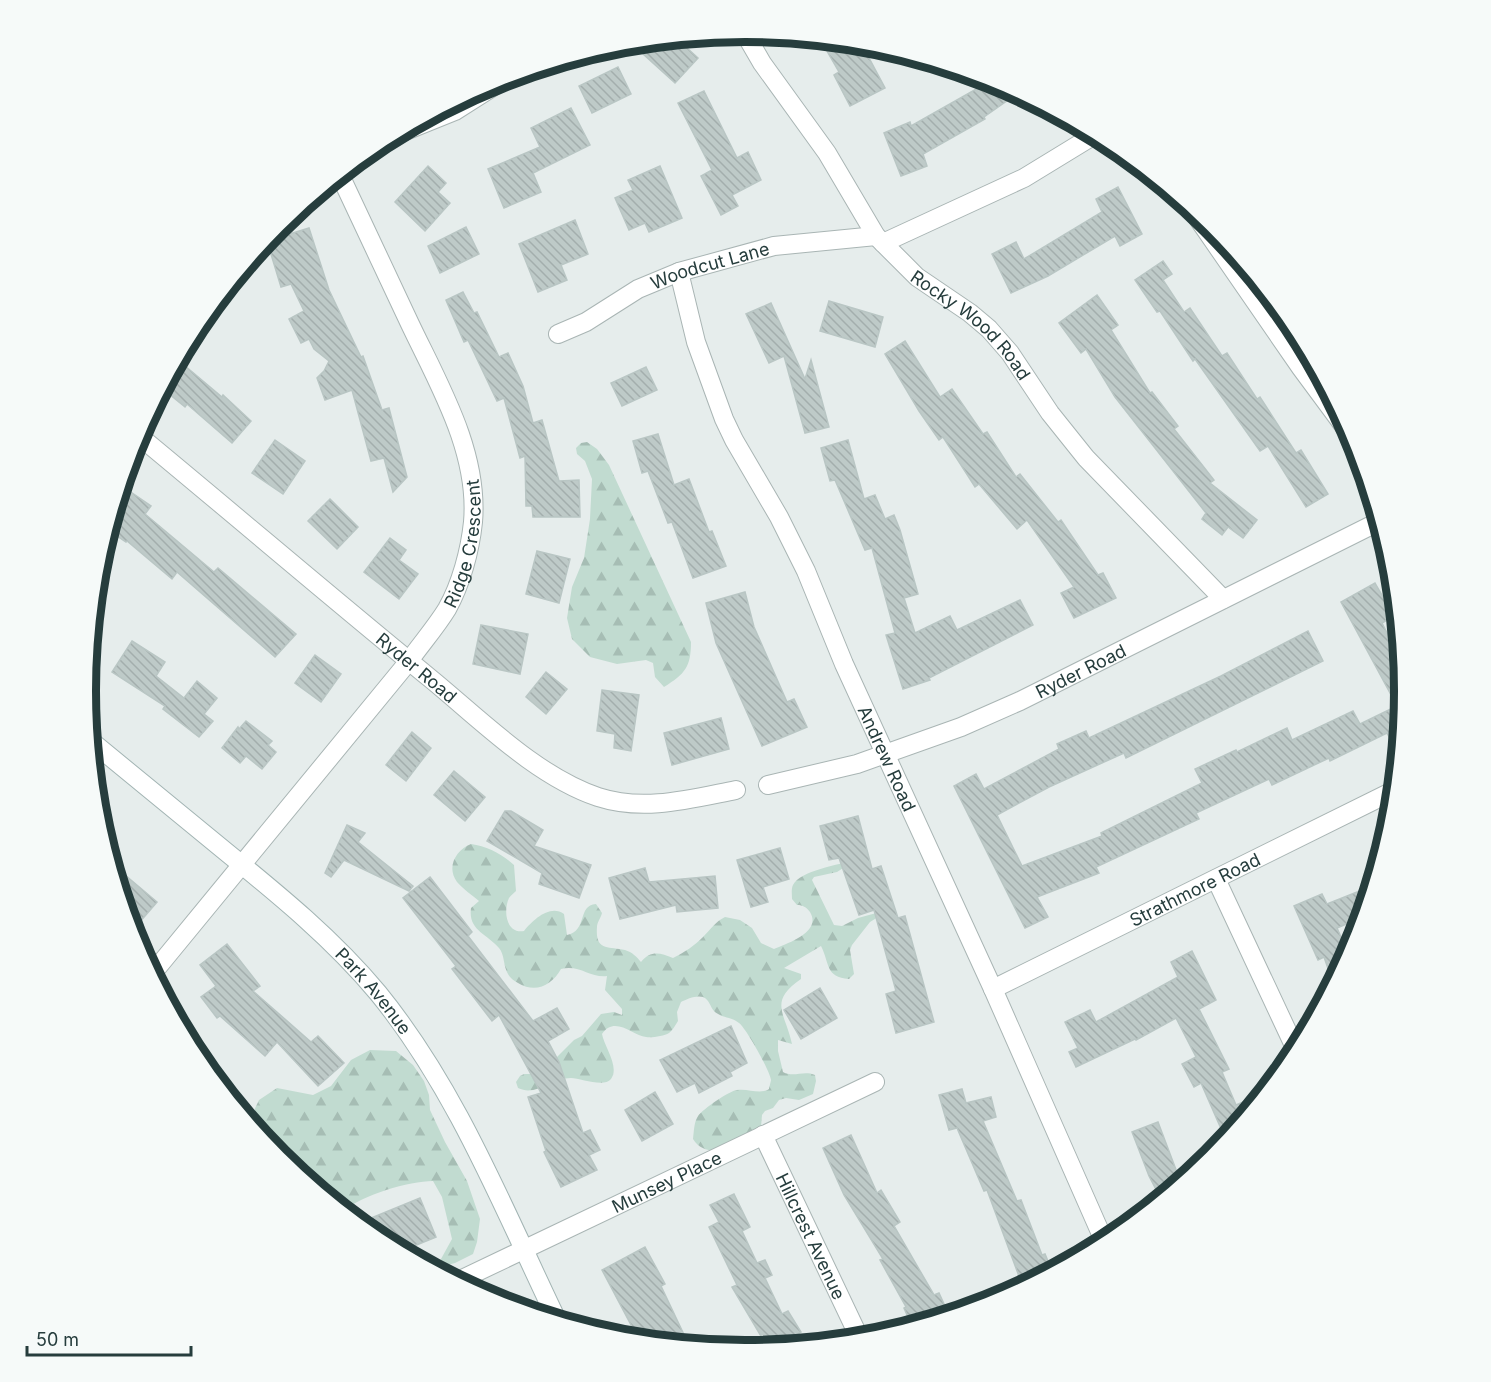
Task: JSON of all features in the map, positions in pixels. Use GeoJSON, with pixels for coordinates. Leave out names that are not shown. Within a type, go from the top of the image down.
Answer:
{"type":"FeatureCollection","features":[{"type":"Feature","properties":{"kind":"street","name":"Rocky Wood Road"},"geometry":{"type":"LineString","coordinates":[[750,42],[762,63],[827,153],[879,240],[917,277],[990,329],[1010,353],[1050,413],[1086,458],[1223,598]]}},
{"type":"Feature","properties":{"kind":"street","name":"Woodcut Lane"},"geometry":{"type":"LineString","coordinates":[[558,334],[586,322],[638,289],[679,272],[774,246],[879,240],[1024,178],[1087,139]]}},
{"type":"Feature","properties":{"kind":"street","name":"Ridge Crescent"},"geometry":{"type":"LineString","coordinates":[[158,967],[409,661],[447,609],[465,563],[472,524],[471,477],[466,455],[446,400],[343,182]]}},
{"type":"Feature","properties":{"kind":"street"},"geometry":{"type":"LineString","coordinates":[[1216,244],[1329,406]]}},
{"type":"Feature","properties":{"kind":"street","name":"Andrew Road"},"geometry":{"type":"LineString","coordinates":[[679,272],[696,342],[724,420],[779,517],[806,571],[844,664],[993,989],[1101,1234]]}},
{"type":"Feature","properties":{"kind":"street","name":"Ryder Road"},"geometry":{"type":"LineString","coordinates":[[146,442],[534,764],[552,776],[597,796],[623,803],[646,805],[736,790]]}},
{"type":"Feature","properties":{"kind":"street","name":"Ryder Road"},"geometry":{"type":"LineString","coordinates":[[768,785],[827,772],[961,727],[1020,701],[1372,525]]}},
{"type":"Feature","properties":{"kind":"street","name":"Park Avenue"},"geometry":{"type":"LineString","coordinates":[[99,748],[288,902],[335,947],[377,993],[411,1038],[466,1130],[553,1311]]}},
{"type":"Feature","properties":{"kind":"street","name":"Strathmore Road"},"geometry":{"type":"LineString","coordinates":[[993,989],[1386,795]]}},
{"type":"Feature","properties":{"kind":"street"},"geometry":{"type":"LineString","coordinates":[[1216,879],[1292,1041]]}},
{"type":"Feature","properties":{"kind":"street","name":"Munsey Place"},"geometry":{"type":"LineString","coordinates":[[467,1277],[875,1082]]}},
{"type":"Feature","properties":{"kind":"street","name":"Hillcrest Avenue"},"geometry":{"type":"LineString","coordinates":[[763,1135],[856,1330]]}},
{"type":"Feature","properties":{"kind":"green space"},"geometry":{"type":"Polygon","coordinates":[[[587,442],[597,449],[609,465],[691,642],[690,658],[682,674],[664,687],[655,677],[653,663],[646,660],[617,664],[590,657],[572,639],[567,618],[572,587],[584,558],[590,519],[592,479],[585,461],[577,454],[576,448],[581,443],[587,442]]]}},
{"type":"Feature","properties":{"kind":"green space"},"geometry":{"type":"Polygon","coordinates":[[[471,844],[494,851],[514,865],[516,891],[509,898],[506,909],[506,915],[513,929],[524,931],[542,915],[559,911],[564,914],[567,935],[578,929],[586,909],[596,904],[602,913],[597,927],[598,941],[609,948],[628,951],[641,962],[652,954],[673,958],[677,956],[689,949],[725,917],[740,920],[752,928],[761,943],[774,949],[795,940],[808,931],[812,919],[807,909],[797,905],[792,899],[793,885],[811,872],[839,864],[854,861],[837,872],[814,877],[812,880],[834,925],[842,926],[858,918],[891,909],[870,922],[852,945],[850,950],[854,974],[849,979],[836,976],[832,972],[821,946],[784,968],[801,974],[801,979],[791,987],[782,1001],[783,1015],[792,1044],[778,1040],[778,1051],[783,1072],[815,1075],[813,1094],[799,1100],[786,1098],[779,1100],[773,1108],[765,1111],[762,1115],[760,1139],[724,1150],[706,1150],[693,1139],[698,1116],[733,1091],[765,1091],[769,1089],[771,1080],[762,1059],[742,1027],[736,1021],[717,1013],[703,997],[681,1002],[677,1012],[678,1021],[670,1032],[664,1035],[646,1037],[618,1026],[607,1029],[602,1034],[614,1069],[608,1082],[598,1083],[571,1078],[537,1089],[518,1088],[516,1082],[520,1076],[533,1074],[550,1064],[574,1040],[582,1036],[601,1014],[614,1012],[622,1015],[622,1009],[605,990],[607,976],[573,968],[561,969],[548,983],[537,988],[525,986],[511,978],[506,971],[499,948],[479,931],[472,921],[471,908],[479,901],[459,885],[452,871],[457,855],[471,844]]]}},
{"type":"Feature","properties":{"kind":"green space"},"geometry":{"type":"Polygon","coordinates":[[[370,1050],[396,1051],[413,1065],[424,1081],[429,1095],[430,1110],[467,1181],[480,1219],[473,1254],[445,1266],[439,1263],[452,1239],[442,1197],[433,1181],[412,1183],[386,1190],[350,1206],[287,1150],[253,1113],[259,1100],[277,1088],[313,1095],[331,1086],[351,1060],[370,1050]]]}},
{"type":"Feature","properties":{"kind":"building"},"geometry":{"type":"Polygon","coordinates":[[[684,45],[698,58],[675,83],[640,51],[684,45]]]}},
{"type":"Feature","properties":{"kind":"building"},"geometry":{"type":"Polygon","coordinates":[[[825,47],[866,53],[885,88],[850,106],[834,75],[839,72],[825,47]]]}},
{"type":"Feature","properties":{"kind":"building"},"geometry":{"type":"Polygon","coordinates":[[[618,67],[631,94],[592,113],[579,86],[618,67]]]}},
{"type":"Feature","properties":{"kind":"building"},"geometry":{"type":"Polygon","coordinates":[[[981,86],[1010,98],[984,117],[985,119],[923,154],[927,166],[901,176],[884,133],[910,122],[911,126],[981,86]]]}},
{"type":"Feature","properties":{"kind":"building"},"geometry":{"type":"Polygon","coordinates":[[[704,91],[737,158],[748,152],[761,180],[732,195],[738,206],[721,215],[701,176],[712,170],[678,103],[704,91]]]}},
{"type":"Feature","properties":{"kind":"building"},"geometry":{"type":"Polygon","coordinates":[[[571,108],[590,145],[533,173],[541,192],[504,208],[488,169],[540,147],[531,128],[571,108]]]}},
{"type":"Feature","properties":{"kind":"building"},"geometry":{"type":"Polygon","coordinates":[[[428,166],[446,183],[438,192],[450,203],[425,231],[395,202],[428,166]]]}},
{"type":"Feature","properties":{"kind":"building"},"geometry":{"type":"Polygon","coordinates":[[[660,166],[682,218],[649,232],[645,223],[629,230],[615,198],[633,190],[628,180],[660,166]]]}},
{"type":"Feature","properties":{"kind":"building"},"geometry":{"type":"Polygon","coordinates":[[[1118,187],[1142,234],[1120,246],[1115,236],[1048,276],[1011,293],[992,254],[1016,242],[1024,259],[1102,212],[1096,199],[1118,187]]]}},
{"type":"Feature","properties":{"kind":"building"},"geometry":{"type":"Polygon","coordinates":[[[575,220],[588,254],[561,265],[567,280],[538,292],[519,244],[575,220]]]}},
{"type":"Feature","properties":{"kind":"building"},"geometry":{"type":"Polygon","coordinates":[[[466,227],[479,254],[440,273],[428,246],[466,227]]]}},
{"type":"Feature","properties":{"kind":"building"},"geometry":{"type":"Polygon","coordinates":[[[309,228],[329,290],[361,357],[363,356],[382,410],[389,408],[407,477],[393,492],[384,458],[371,461],[352,390],[325,400],[317,378],[329,361],[314,349],[309,339],[301,343],[289,319],[304,311],[291,284],[281,287],[270,250],[283,236],[309,228]]]}},
{"type":"Feature","properties":{"kind":"building"},"geometry":{"type":"Polygon","coordinates":[[[1163,261],[1172,274],[1163,280],[1184,312],[1190,308],[1222,356],[1227,353],[1257,399],[1260,397],[1296,453],[1301,450],[1328,494],[1306,507],[1268,446],[1260,451],[1195,359],[1193,361],[1160,311],[1157,312],[1135,280],[1163,261]]]}},
{"type":"Feature","properties":{"kind":"building"},"geometry":{"type":"Polygon","coordinates":[[[463,292],[474,313],[477,312],[499,357],[508,353],[523,386],[533,423],[542,420],[559,481],[579,480],[580,517],[533,517],[532,506],[526,506],[525,456],[520,458],[504,398],[497,401],[468,340],[464,342],[446,300],[463,292]]]}},
{"type":"Feature","properties":{"kind":"building"},"geometry":{"type":"Polygon","coordinates":[[[1097,295],[1118,325],[1111,330],[1150,393],[1152,392],[1178,426],[1174,429],[1214,480],[1210,483],[1257,520],[1243,538],[1228,527],[1222,535],[1202,519],[1206,513],[1115,397],[1086,349],[1081,353],[1059,323],[1097,295]]]}},
{"type":"Feature","properties":{"kind":"building"},"geometry":{"type":"Polygon","coordinates":[[[829,301],[883,317],[875,347],[820,331],[829,301]]]}},
{"type":"Feature","properties":{"kind":"building"},"geometry":{"type":"Polygon","coordinates":[[[771,303],[805,379],[811,360],[829,427],[805,433],[784,356],[769,363],[746,314],[771,303]]]}},
{"type":"Feature","properties":{"kind":"building"},"geometry":{"type":"Polygon","coordinates":[[[905,341],[940,397],[952,389],[983,434],[987,432],[1016,477],[1020,474],[1058,522],[1061,520],[1098,575],[1103,573],[1116,598],[1074,618],[1061,593],[1074,587],[1027,520],[1017,529],[979,484],[975,487],[943,437],[939,440],[919,411],[885,354],[905,341]]]}},
{"type":"Feature","properties":{"kind":"building"},"geometry":{"type":"Polygon","coordinates":[[[184,365],[222,397],[223,395],[251,421],[232,443],[187,404],[185,407],[169,394],[184,365]]]}},
{"type":"Feature","properties":{"kind":"building"},"geometry":{"type":"Polygon","coordinates":[[[646,367],[657,390],[622,406],[611,383],[646,367]]]}},
{"type":"Feature","properties":{"kind":"building"},"geometry":{"type":"Polygon","coordinates":[[[658,434],[674,485],[689,479],[709,532],[712,531],[726,566],[693,578],[672,522],[668,523],[648,471],[642,473],[633,441],[658,434]]]}},
{"type":"Feature","properties":{"kind":"building"},"geometry":{"type":"Polygon","coordinates":[[[275,440],[305,461],[283,494],[252,473],[275,440]]]}},
{"type":"Feature","properties":{"kind":"building"},"geometry":{"type":"Polygon","coordinates":[[[848,440],[864,499],[875,495],[885,519],[894,515],[900,530],[918,594],[904,598],[915,633],[950,616],[957,630],[1020,600],[1033,625],[929,678],[930,680],[903,689],[886,635],[895,633],[872,548],[865,550],[835,480],[830,481],[821,448],[848,440]]]}},
{"type":"Feature","properties":{"kind":"building"},"geometry":{"type":"Polygon","coordinates":[[[129,490],[151,506],[145,514],[214,572],[218,568],[296,634],[275,657],[177,572],[172,579],[116,535],[129,490]]]}},
{"type":"Feature","properties":{"kind":"building"},"geometry":{"type":"Polygon","coordinates":[[[330,499],[358,527],[337,549],[308,521],[330,499]]]}},
{"type":"Feature","properties":{"kind":"building"},"geometry":{"type":"Polygon","coordinates":[[[390,538],[406,550],[399,560],[418,574],[399,599],[364,572],[390,538]]]}},
{"type":"Feature","properties":{"kind":"building"},"geometry":{"type":"Polygon","coordinates":[[[537,551],[570,559],[559,603],[526,594],[537,551]]]}},
{"type":"Feature","properties":{"kind":"building"},"geometry":{"type":"Polygon","coordinates":[[[1375,583],[1389,608],[1390,618],[1382,623],[1392,643],[1394,700],[1341,602],[1375,583]]]}},
{"type":"Feature","properties":{"kind":"building"},"geometry":{"type":"Polygon","coordinates":[[[745,592],[754,627],[787,702],[794,699],[807,727],[762,746],[716,643],[706,603],[745,592]]]}},
{"type":"Feature","properties":{"kind":"building"},"geometry":{"type":"Polygon","coordinates":[[[481,625],[528,634],[520,674],[473,664],[481,625]]]}},
{"type":"Feature","properties":{"kind":"building"},"geometry":{"type":"Polygon","coordinates":[[[1308,631],[1323,661],[1126,758],[1124,753],[1049,787],[997,815],[1022,866],[1102,836],[1101,833],[1202,783],[1195,769],[1287,728],[1292,740],[1353,711],[1360,724],[1394,708],[1392,743],[1387,733],[1330,761],[1329,758],[1272,785],[1269,779],[1196,813],[1199,819],[1096,867],[1099,873],[1037,897],[1048,917],[1025,928],[954,786],[976,774],[984,789],[1059,749],[1057,744],[1086,731],[1089,738],[1221,676],[1308,631]]]}},
{"type":"Feature","properties":{"kind":"building"},"geometry":{"type":"Polygon","coordinates":[[[132,641],[165,662],[156,676],[184,698],[197,681],[217,698],[204,714],[213,721],[199,737],[163,709],[165,706],[112,672],[132,641]]]}},
{"type":"Feature","properties":{"kind":"building"},"geometry":{"type":"Polygon","coordinates":[[[315,655],[341,674],[321,702],[295,683],[315,655]]]}},
{"type":"Feature","properties":{"kind":"building"},"geometry":{"type":"Polygon","coordinates":[[[546,672],[567,689],[546,714],[526,697],[546,672]]]}},
{"type":"Feature","properties":{"kind":"building"},"geometry":{"type":"Polygon","coordinates":[[[602,690],[639,695],[631,751],[614,748],[615,734],[597,731],[602,690]]]}},
{"type":"Feature","properties":{"kind":"building"},"geometry":{"type":"Polygon","coordinates":[[[721,718],[729,749],[672,765],[664,733],[721,718]]]}},
{"type":"Feature","properties":{"kind":"building"},"geometry":{"type":"Polygon","coordinates":[[[246,721],[272,741],[268,745],[276,752],[262,769],[246,756],[240,763],[222,748],[238,727],[239,729],[246,721]]]}},
{"type":"Feature","properties":{"kind":"building"},"geometry":{"type":"Polygon","coordinates":[[[412,732],[431,748],[406,781],[386,765],[412,732]]]}},
{"type":"Feature","properties":{"kind":"building"},"geometry":{"type":"Polygon","coordinates":[[[454,771],[485,797],[465,821],[434,795],[454,771]]]}},
{"type":"Feature","properties":{"kind":"building"},"geometry":{"type":"Polygon","coordinates":[[[505,811],[511,811],[543,830],[534,846],[591,865],[579,898],[539,884],[542,873],[487,841],[505,811]]]}},
{"type":"Feature","properties":{"kind":"building"},"geometry":{"type":"Polygon","coordinates":[[[858,816],[872,869],[881,866],[898,918],[905,916],[934,1022],[896,1033],[886,994],[896,991],[874,910],[859,915],[839,858],[829,860],[820,826],[858,816]]]}},
{"type":"Feature","properties":{"kind":"building"},"geometry":{"type":"Polygon","coordinates":[[[347,825],[365,833],[358,842],[413,886],[409,891],[344,860],[331,877],[325,873],[347,825]]]}},
{"type":"Feature","properties":{"kind":"building"},"geometry":{"type":"Polygon","coordinates":[[[780,848],[789,879],[763,887],[768,902],[751,907],[737,860],[780,848]]]}},
{"type":"Feature","properties":{"kind":"building"},"geometry":{"type":"Polygon","coordinates":[[[645,868],[649,882],[715,876],[718,908],[677,912],[676,905],[620,919],[609,878],[645,868]]]}},
{"type":"Feature","properties":{"kind":"building"},"geometry":{"type":"Polygon","coordinates":[[[123,873],[157,902],[140,922],[123,873]]]}},
{"type":"Feature","properties":{"kind":"building"},"geometry":{"type":"Polygon","coordinates":[[[430,877],[472,932],[468,936],[533,1021],[557,1008],[569,1029],[548,1041],[559,1062],[583,1133],[590,1130],[600,1150],[589,1155],[597,1170],[561,1187],[544,1152],[546,1151],[528,1097],[541,1093],[499,1015],[492,1021],[452,969],[456,966],[403,898],[430,877]]]}},
{"type":"Feature","properties":{"kind":"building"},"geometry":{"type":"Polygon","coordinates":[[[1363,890],[1352,922],[1337,928],[1343,943],[1330,974],[1324,957],[1318,960],[1294,906],[1322,894],[1327,904],[1363,890]]]}},
{"type":"Feature","properties":{"kind":"building"},"geometry":{"type":"Polygon","coordinates":[[[227,944],[260,986],[253,991],[311,1042],[318,1036],[344,1063],[318,1086],[277,1042],[265,1056],[220,1016],[217,1018],[201,997],[216,986],[200,965],[227,944]]]}},
{"type":"Feature","properties":{"kind":"building"},"geometry":{"type":"Polygon","coordinates":[[[1192,951],[1216,1000],[1199,1009],[1229,1069],[1222,1072],[1236,1105],[1249,1100],[1222,1131],[1201,1083],[1194,1087],[1182,1064],[1196,1057],[1176,1018],[1136,1040],[1076,1067],[1069,1052],[1078,1048],[1065,1022],[1090,1010],[1096,1022],[1178,977],[1171,962],[1192,951]]]}},
{"type":"Feature","properties":{"kind":"building"},"geometry":{"type":"Polygon","coordinates":[[[820,988],[837,1018],[801,1039],[784,1010],[820,988]]]}},
{"type":"Feature","properties":{"kind":"building"},"geometry":{"type":"Polygon","coordinates":[[[731,1026],[747,1063],[730,1072],[732,1076],[699,1093],[695,1083],[677,1092],[660,1060],[731,1026]]]}},
{"type":"Feature","properties":{"kind":"building"},"geometry":{"type":"Polygon","coordinates":[[[962,1089],[966,1103],[991,1097],[996,1117],[983,1121],[1017,1201],[1021,1200],[1042,1255],[1045,1254],[1049,1264],[1020,1279],[987,1190],[984,1191],[957,1128],[949,1130],[939,1095],[962,1089]]]}},
{"type":"Feature","properties":{"kind":"building"},"geometry":{"type":"Polygon","coordinates":[[[655,1092],[673,1124],[642,1141],[625,1110],[655,1092]]]}},
{"type":"Feature","properties":{"kind":"building"},"geometry":{"type":"Polygon","coordinates":[[[1158,1122],[1178,1175],[1157,1192],[1149,1176],[1132,1132],[1158,1122]]]}},
{"type":"Feature","properties":{"kind":"building"},"geometry":{"type":"Polygon","coordinates":[[[851,1135],[877,1193],[881,1190],[900,1222],[894,1226],[934,1295],[939,1293],[946,1308],[909,1319],[904,1308],[906,1307],[880,1260],[883,1259],[844,1195],[823,1148],[851,1135]]]}},
{"type":"Feature","properties":{"kind":"building"},"geometry":{"type":"Polygon","coordinates":[[[734,1194],[750,1227],[742,1231],[757,1263],[765,1260],[772,1275],[765,1278],[782,1314],[788,1311],[801,1332],[790,1339],[763,1340],[732,1287],[737,1285],[709,1227],[719,1222],[710,1205],[734,1194]]]}},
{"type":"Feature","properties":{"kind":"building"},"geometry":{"type":"Polygon","coordinates":[[[420,1198],[436,1237],[411,1247],[368,1219],[420,1198]]]}},
{"type":"Feature","properties":{"kind":"building"},"geometry":{"type":"Polygon","coordinates":[[[645,1247],[665,1284],[661,1286],[685,1337],[634,1330],[602,1270],[645,1247]]]}}]}
